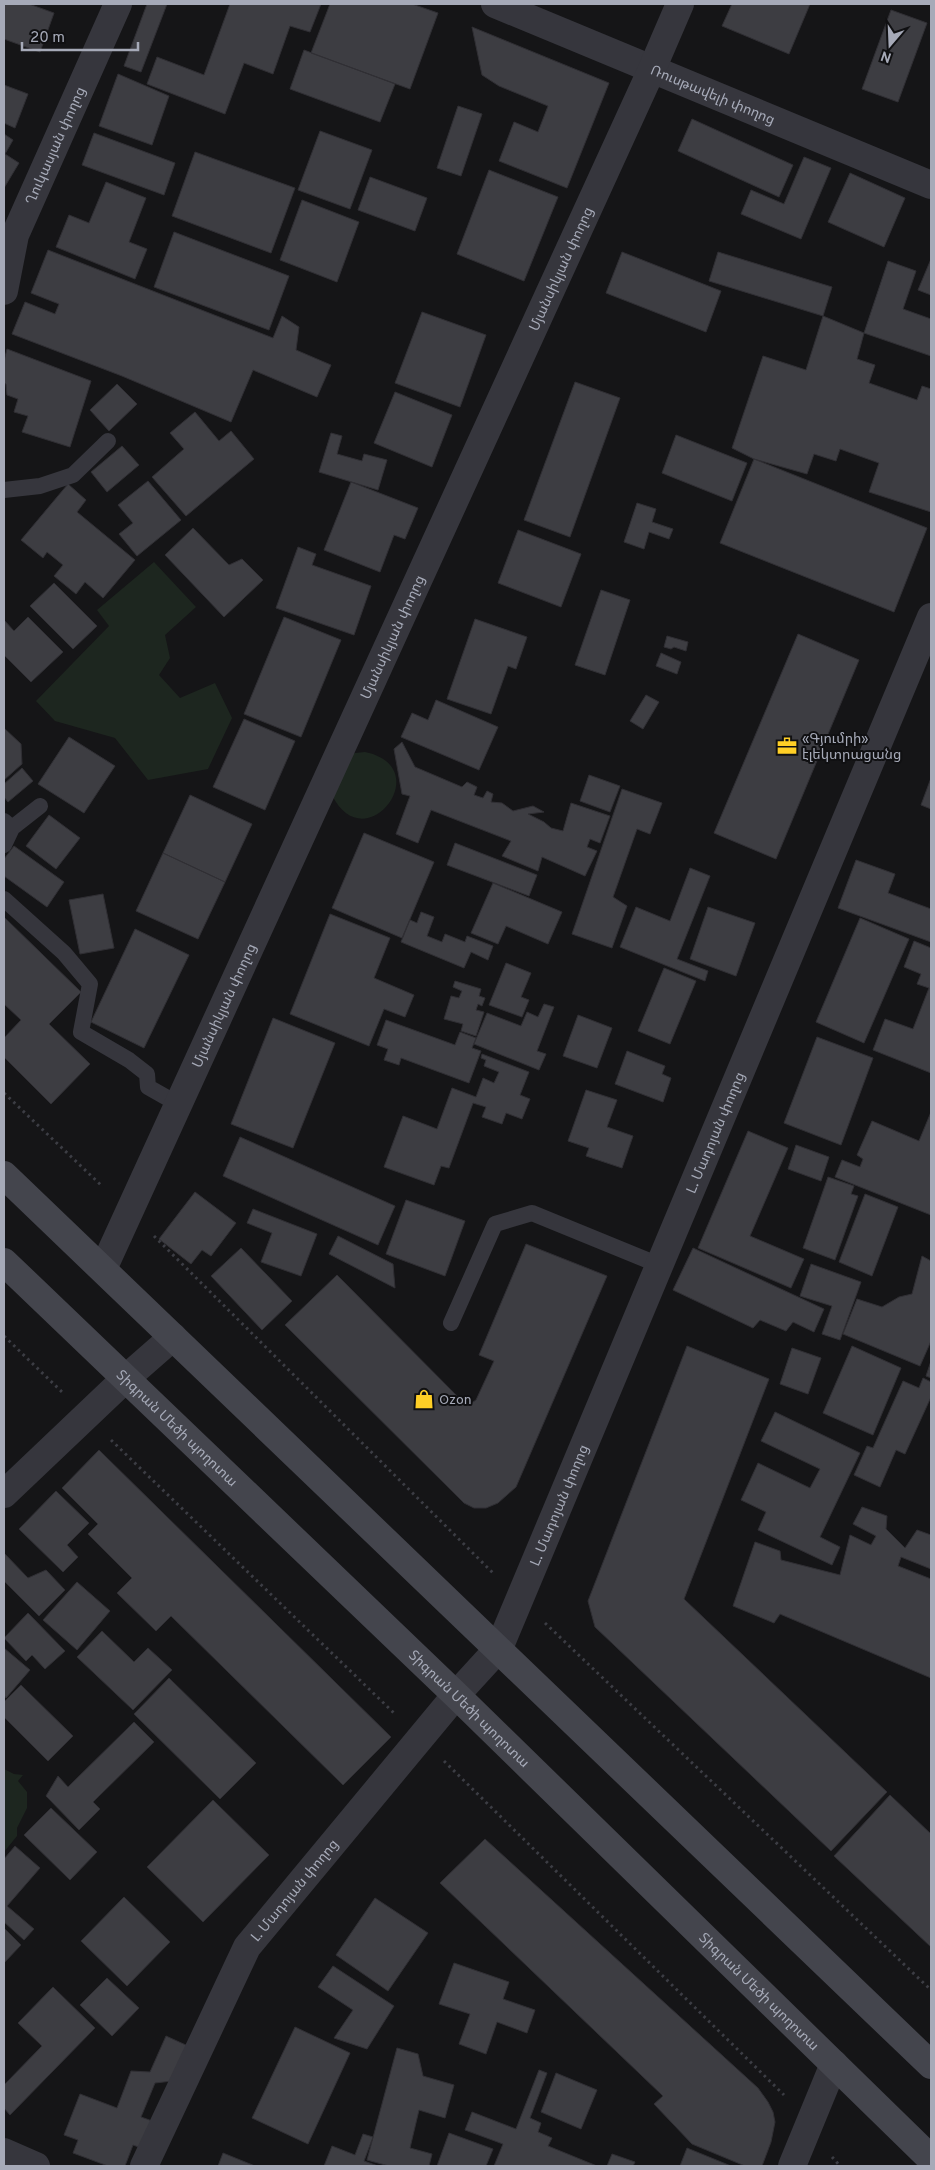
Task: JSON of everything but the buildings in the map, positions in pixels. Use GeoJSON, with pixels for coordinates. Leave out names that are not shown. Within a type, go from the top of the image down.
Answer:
{"type":"FeatureCollection","features":[{"type":"Feature","properties":{"kind":"main road"},"geometry":{"type":"LineString","coordinates":[[4,1174],[931,2065]]}},
{"type":"Feature","properties":{"kind":"main road","name":"Տիգրան Մեծի պողոտա"},"geometry":{"type":"LineString","coordinates":[[4,1262],[456,1695],[931,2159]]}},
{"type":"Feature","properties":{"kind":"street","name":"Ղուկասյան փողոց"},"geometry":{"type":"LineString","coordinates":[[4,291],[15,235],[118,4]]}},
{"type":"Feature","properties":{"kind":"street","name":"Ռուսթավելի փողոց"},"geometry":{"type":"LineString","coordinates":[[495,4],[931,185]]}},
{"type":"Feature","properties":{"kind":"street","name":"Մյանսիկյան փողոց"},"geometry":{"type":"LineString","coordinates":[[103,1269],[680,4]]}},
{"type":"Feature","properties":{"kind":"street","name":"L. Մադոյան փողոց"},"geometry":{"type":"LineString","coordinates":[[499,1648],[931,617]]}},
{"type":"Feature","properties":{"kind":"street"},"geometry":{"type":"LineString","coordinates":[[4,1494],[125,1379],[173,1337]]}},
{"type":"Feature","properties":{"kind":"street","name":"Լ. Մադոյան փողոց"},"geometry":{"type":"LineString","coordinates":[[144,2166],[247,1947],[456,1695],[499,1648]]}},
{"type":"Feature","properties":{"kind":"street"},"geometry":{"type":"LineString","coordinates":[[792,2166],[834,2064]]}},
{"type":"Feature","properties":{"kind":"street"},"geometry":{"type":"LineString","coordinates":[[4,2152],[36,2166]]}},
{"type":"Feature","properties":{"kind":"lane"},"geometry":{"type":"LineString","coordinates":[[4,490],[40,486],[73,475],[108,441]]}},
{"type":"Feature","properties":{"kind":"lane"},"geometry":{"type":"LineString","coordinates":[[4,845],[8,824],[40,806]]}},
{"type":"Feature","properties":{"kind":"lane"},"geometry":{"type":"LineString","coordinates":[[4,899],[64,953],[90,984],[82,1032],[129,1060],[147,1074],[148,1087],[178,1104]]}},
{"type":"Feature","properties":{"kind":"lane"},"geometry":{"type":"LineString","coordinates":[[451,1323],[495,1224],[532,1213],[659,1265]]}},
{"type":"Feature","properties":{"kind":"path"},"geometry":{"type":"LineString","coordinates":[[4,1093],[129,1211],[520,1599],[931,1990]]}},
{"type":"Feature","properties":{"kind":"path"},"geometry":{"type":"LineString","coordinates":[[4,1336],[420,1738],[783,2093],[840,2166]]}},
{"type":"Feature","properties":{"kind":"shaded area"},"geometry":{"type":"Polygon","coordinates":[[[154,562],[196,607],[165,635],[170,658],[159,675],[180,698],[215,683],[232,718],[208,769],[148,780],[115,738],[55,721],[36,701],[109,626],[97,610],[154,562]]]}},
{"type":"Feature","properties":{"kind":"shaded area"},"geometry":{"type":"Polygon","coordinates":[[[365,752],[386,761],[395,774],[395,790],[388,804],[376,815],[361,819],[346,813],[332,795],[345,758],[355,753],[365,752]]]}},
{"type":"Feature","properties":{"kind":"shaded area"},"geometry":{"type":"Polygon","coordinates":[[[4,1769],[14,1774],[23,1775],[18,1781],[27,1792],[27,1808],[17,1828],[17,1836],[4,1852],[4,1769]]]}},
{"type":"Feature","properties":{"kind":"place","name":"«Գյումրի» էլեկտրացանց"},"geometry":{"type":"Point","coordinates":[787,746]}},
{"type":"Feature","properties":{"kind":"place","name":"Ozon"},"geometry":{"type":"Point","coordinates":[424,1399]}}]}
